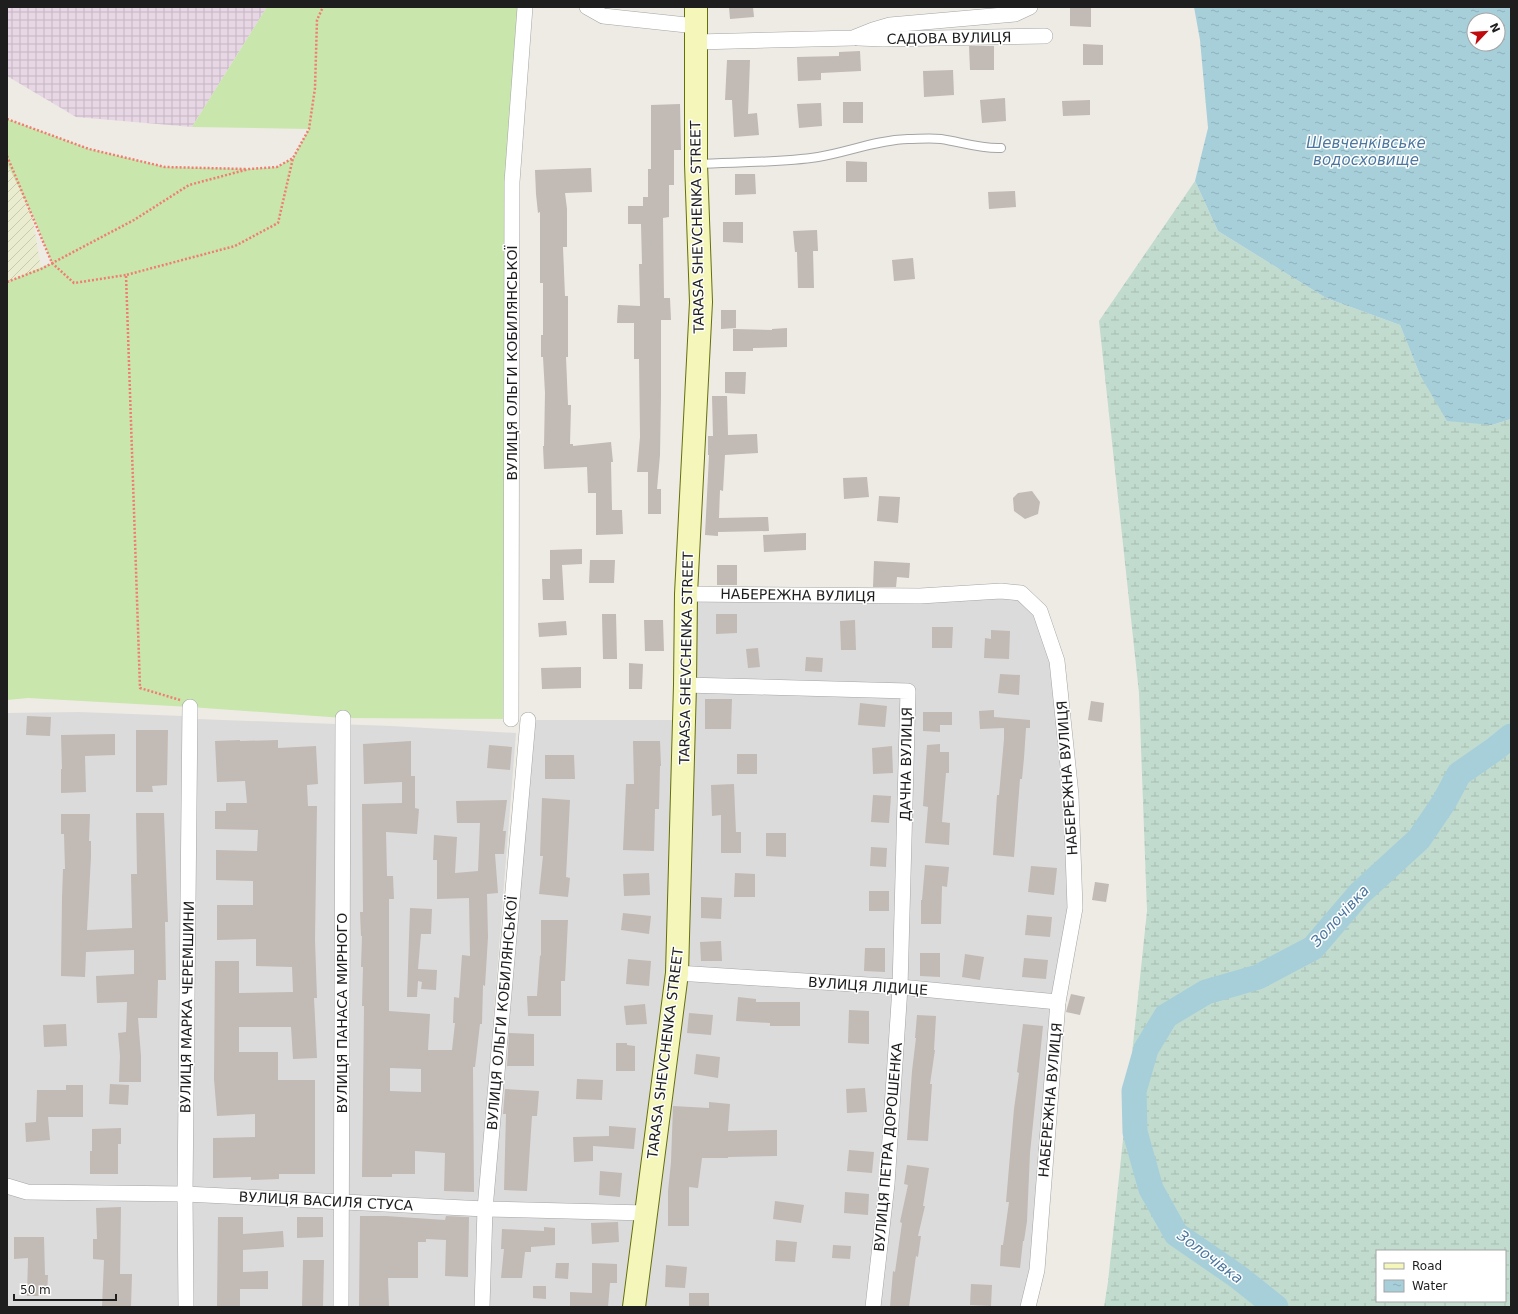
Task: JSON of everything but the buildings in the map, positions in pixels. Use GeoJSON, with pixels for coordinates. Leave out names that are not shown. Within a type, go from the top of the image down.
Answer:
{"type":"FeatureCollection","features":[{"type":"Feature","properties":{"kind":"main road","name":"TARASA SHEVCHENKA STREET"},"geometry":{"type":"LineString","coordinates":[[634,1307],[677,973],[686,594],[701,302],[696,164],[696,25]]}},
{"type":"Feature","properties":{"kind":"street","name":"ВУЛИЦЯ ОЛЬГИ КОБИЛЯНСЬКОЇ"},"geometry":{"type":"LineString","coordinates":[[511,719],[512,182],[525,7]]}},
{"type":"Feature","properties":{"kind":"street","name":"САДОВА ВУЛИЦЯ"},"geometry":{"type":"LineString","coordinates":[[587,7],[603,16],[853,38],[883,39],[1044,36]]}},
{"type":"Feature","properties":{"kind":"street","name":"САДОВА ВУЛИЦЯ"},"geometry":{"type":"LineString","coordinates":[[853,38],[890,25],[1015,14],[1030,7]]}},
{"type":"Feature","properties":{"kind":"street","name":"НАБЕРЕЖНА ВУЛИЦЯ"},"geometry":{"type":"LineString","coordinates":[[686,594],[920,596],[1001,591],[1021,593],[1040,611],[1057,662],[1071,795],[1075,908],[1058,1002],[1037,1270],[1028,1307]]}},
{"type":"Feature","properties":{"kind":"street","name":"ДАЧНА ВУЛИЦЯ"},"geometry":{"type":"LineString","coordinates":[[685,685],[908,691],[900,987]]}},
{"type":"Feature","properties":{"kind":"street","name":"ВУЛИЦЯ МАРКА ЧЕРЕМШИНИ"},"geometry":{"type":"LineString","coordinates":[[186,1307],[185,1194],[190,708]]}},
{"type":"Feature","properties":{"kind":"street","name":"ВУЛИЦЯ ПАНАСА МИРНОГО"},"geometry":{"type":"LineString","coordinates":[[341,1307],[343,718]]}},
{"type":"Feature","properties":{"kind":"street","name":"ВУЛИЦЯ ОЛЬГИ КОБИЛЯНСЬКОЇ"},"geometry":{"type":"LineString","coordinates":[[482,1307],[485,1209],[528,720]]}},
{"type":"Feature","properties":{"kind":"street","name":"ВУЛИЦЯ ЛІДИЦЕ"},"geometry":{"type":"LineString","coordinates":[[677,973],[900,987],[1058,1002]]}},
{"type":"Feature","properties":{"kind":"street","name":"ВУЛИЦЯ ПЕТРА ДОРОШЕНКА"},"geometry":{"type":"LineString","coordinates":[[873,1307],[887,1184],[900,987]]}},
{"type":"Feature","properties":{"kind":"street","name":"ВУЛИЦЯ ВАСИЛЯ СТУСА"},"geometry":{"type":"LineString","coordinates":[[7,1186],[27,1192],[185,1194],[485,1209],[646,1213]]}},
{"type":"Feature","properties":{"kind":"lane"},"geometry":{"type":"LineString","coordinates":[[696,164],[820,157],[860,146],[905,139],[939,139],[988,149],[1001,148]]}},
{"type":"Feature","properties":{"kind":"path"},"geometry":{"type":"LineString","coordinates":[[7,156],[52,263],[74,283],[126,275],[235,246],[278,224],[293,158],[309,129],[314,88],[317,20],[323,7]]}},
{"type":"Feature","properties":{"kind":"path"},"geometry":{"type":"LineString","coordinates":[[7,119],[89,149],[165,167],[249,169],[277,167],[293,158]]}},
{"type":"Feature","properties":{"kind":"path"},"geometry":{"type":"LineString","coordinates":[[7,282],[52,263],[134,220],[190,185],[249,169]]}},
{"type":"Feature","properties":{"kind":"path"},"geometry":{"type":"LineString","coordinates":[[126,275],[140,688],[179,699],[190,708]]}},
{"type":"Feature","properties":{"kind":"shaded area"},"geometry":{"type":"Polygon","coordinates":[[[7,7],[267,7],[192,127],[76,117],[7,76],[7,7]]]}},
{"type":"Feature","properties":{"kind":"shaded area"},"geometry":{"type":"Polygon","coordinates":[[[1001,591],[1040,611],[1057,661],[1075,908],[1028,1307],[7,1307],[7,1186],[485,1209],[528,720],[684,720],[686,594],[1001,591]]]}},
{"type":"Feature","properties":{"kind":"shaded area"},"geometry":{"type":"Polygon","coordinates":[[[79,712],[183,716],[179,1189],[29,1190],[7,1183],[7,713],[79,712]]]}},
{"type":"Feature","properties":{"kind":"shaded area"},"geometry":{"type":"Polygon","coordinates":[[[197,719],[391,726],[516,733],[479,1201],[191,1188],[197,719]]]}},
{"type":"Feature","properties":{"kind":"green space"},"geometry":{"type":"Polygon","coordinates":[[[267,7],[525,7],[512,182],[511,719],[343,718],[190,707],[28,698],[7,700],[7,282],[52,263],[32,213],[7,164],[7,119],[89,149],[165,167],[249,169],[277,167],[293,158],[309,129],[192,127],[267,7]]]}},
{"type":"Feature","properties":{"kind":"green space"},"geometry":{"type":"Polygon","coordinates":[[[7,156],[32,213],[41,269],[7,282],[7,156]]]}},
{"type":"Feature","properties":{"kind":"green space"},"geometry":{"type":"Polygon","coordinates":[[[1195,181],[1218,231],[1326,298],[1400,325],[1420,375],[1492,425],[1511,419],[1511,1307],[1104,1307],[1108,1282],[1147,911],[1139,693],[1099,321],[1195,181]]]}},
{"type":"Feature","properties":{"kind":"water","name":"Шевченківське водосховище"},"geometry":{"type":"Polygon","coordinates":[[[1194,7],[1511,7],[1511,419],[1492,425],[1447,421],[1420,375],[1400,325],[1326,298],[1218,231],[1195,181],[1208,128],[1200,40],[1194,7]]]}},
{"type":"Feature","properties":{"kind":"waterway","name":"Золочівка"},"geometry":{"type":"LineString","coordinates":[[1276,1307],[1237,1276],[1176,1234],[1151,1189],[1135,1132],[1134,1091],[1146,1049],[1166,1016],[1206,992],[1258,977],[1313,948],[1359,894],[1419,839],[1444,802],[1459,774],[1511,736]]}}]}
